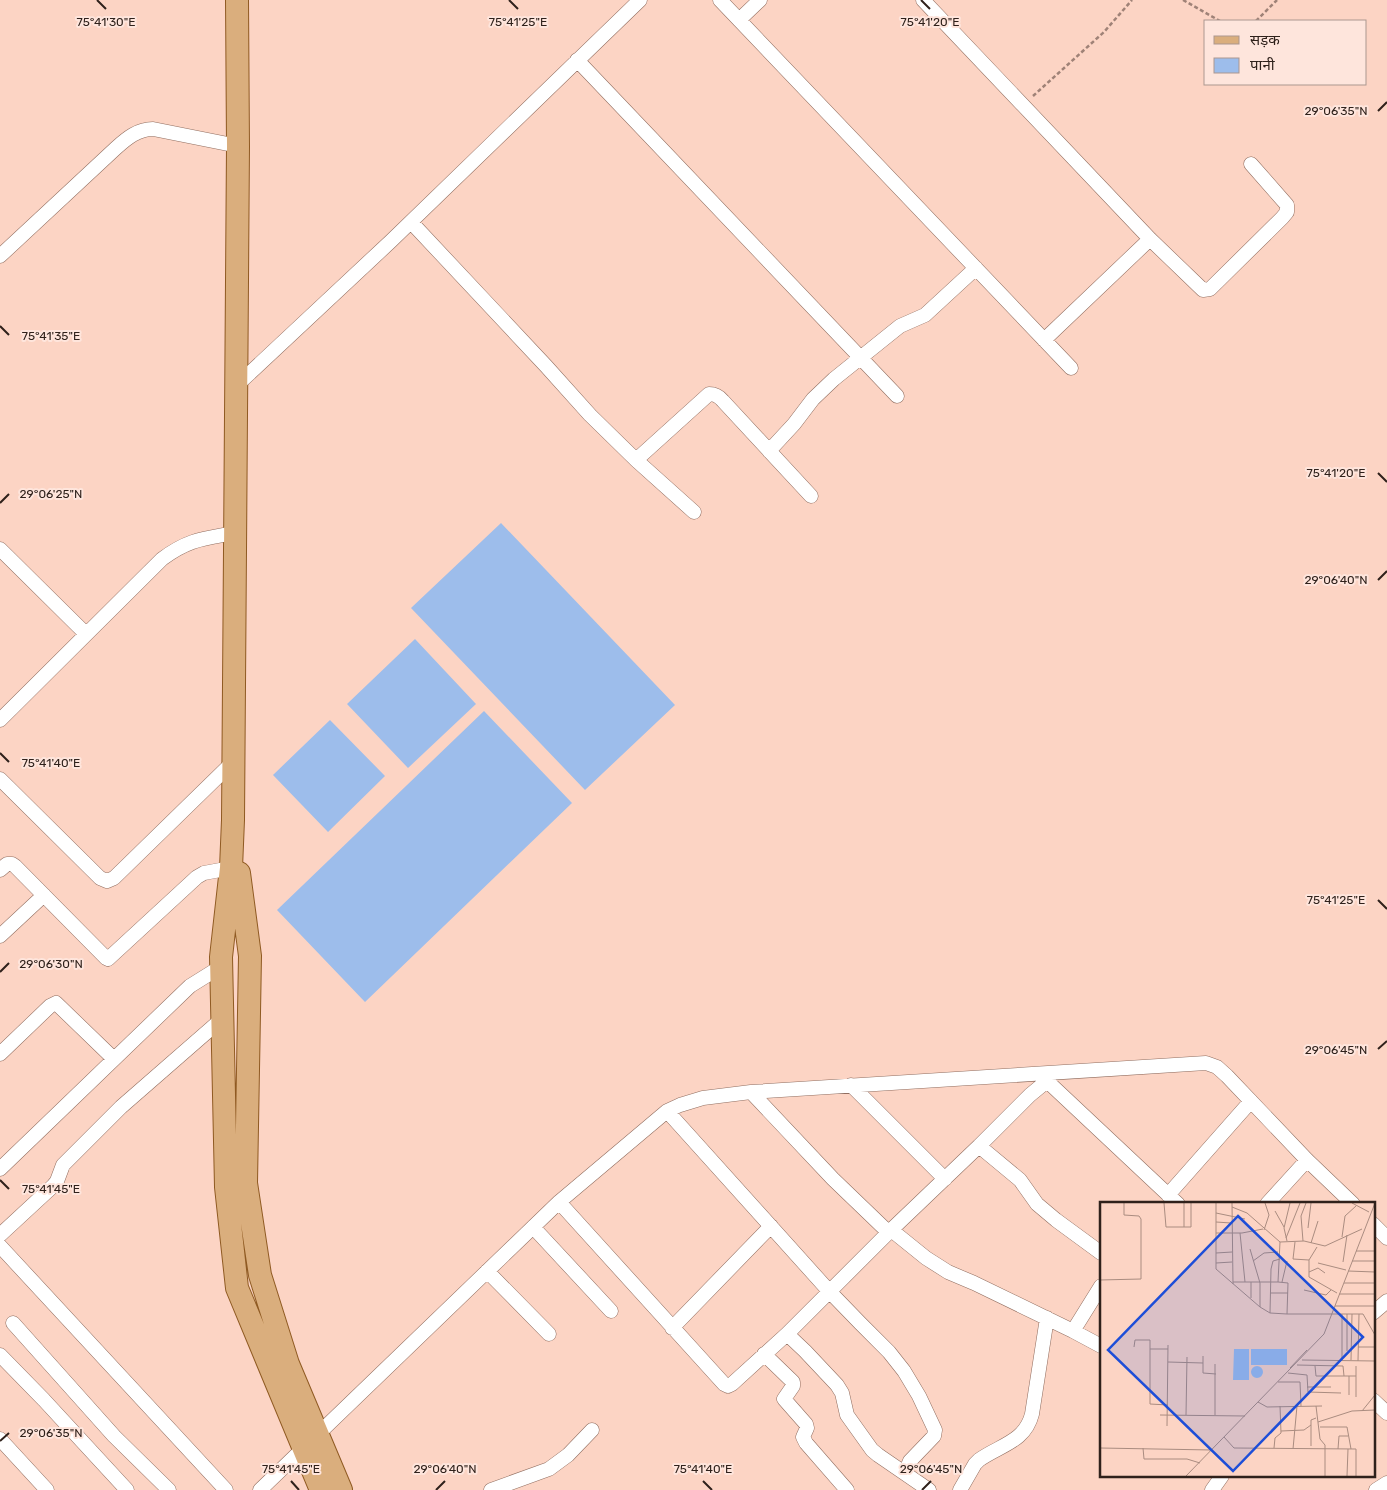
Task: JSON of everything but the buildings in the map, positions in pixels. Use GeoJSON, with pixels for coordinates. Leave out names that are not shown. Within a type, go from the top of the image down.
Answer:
{"type":"FeatureCollection","features":[{"type":"Feature","properties":{"kind":"main road"},"geometry":{"type":"LineString","coordinates":[[240,2],[233,820],[231,868],[222,957],[226,1187],[238,1288],[311,1440],[341,1490]]}},
{"type":"Feature","properties":{"kind":"main road"},"geometry":{"type":"LineString","coordinates":[[233,820],[250,956],[246,1184],[260,1276],[311,1440],[321,1490]]}},
{"type":"Feature","properties":{"kind":"street"},"geometry":{"type":"LineString","coordinates":[[236,386],[410,222],[640,0]]}},
{"type":"Feature","properties":{"kind":"street"},"geometry":{"type":"LineString","coordinates":[[720,0],[1071,368]]}},
{"type":"Feature","properties":{"kind":"street"},"geometry":{"type":"LineString","coordinates":[[740,20],[760,0]]}},
{"type":"Feature","properties":{"kind":"street"},"geometry":{"type":"LineString","coordinates":[[923,0],[1150,239],[1202,290],[1210,288],[1287,212],[1287,205],[1251,164]]}},
{"type":"Feature","properties":{"kind":"street"},"geometry":{"type":"LineString","coordinates":[[577,60],[897,396]]}},
{"type":"Feature","properties":{"kind":"street"},"geometry":{"type":"LineString","coordinates":[[0,256],[116,148],[142,130],[154,129],[238,146]]}},
{"type":"Feature","properties":{"kind":"street"},"geometry":{"type":"LineString","coordinates":[[410,222],[590,415],[636,460],[694,512]]}},
{"type":"Feature","properties":{"kind":"street"},"geometry":{"type":"LineString","coordinates":[[1044,340],[1150,239]]}},
{"type":"Feature","properties":{"kind":"street"},"geometry":{"type":"LineString","coordinates":[[769,451],[794,424],[813,399],[834,379],[900,326],[925,316],[976,268]]}},
{"type":"Feature","properties":{"kind":"street"},"geometry":{"type":"LineString","coordinates":[[636,460],[709,394],[713,394],[719,397],[811,496]]}},
{"type":"Feature","properties":{"kind":"street"},"geometry":{"type":"LineString","coordinates":[[0,720],[162,559],[174,550],[198,539],[235,534]]}},
{"type":"Feature","properties":{"kind":"street"},"geometry":{"type":"LineString","coordinates":[[0,549],[86,634]]}},
{"type":"Feature","properties":{"kind":"street"},"geometry":{"type":"LineString","coordinates":[[0,779],[100,878],[107,881],[114,878],[233,762]]}},
{"type":"Feature","properties":{"kind":"street"},"geometry":{"type":"LineString","coordinates":[[0,870],[7,864],[12,864],[108,959],[197,877],[231,868]]}},
{"type":"Feature","properties":{"kind":"street"},"geometry":{"type":"LineString","coordinates":[[0,936],[44,895]]}},
{"type":"Feature","properties":{"kind":"street"},"geometry":{"type":"LineString","coordinates":[[0,1169],[190,986],[222,966]]}},
{"type":"Feature","properties":{"kind":"street"},"geometry":{"type":"LineString","coordinates":[[0,1054],[50,1006],[56,1003],[114,1058]]}},
{"type":"Feature","properties":{"kind":"street"},"geometry":{"type":"LineString","coordinates":[[0,1235],[53,1186],[63,1165],[121,1107],[223,1018]]}},
{"type":"Feature","properties":{"kind":"street"},"geometry":{"type":"LineString","coordinates":[[260,1490],[559,1202],[667,1111],[703,1098],[750,1092],[851,1085],[1044,1077],[1206,1063],[1221,1070],[1351,1202]]}},
{"type":"Feature","properties":{"kind":"street"},"geometry":{"type":"LineString","coordinates":[[559,1202],[721,1382],[726,1385],[732,1384],[787,1334],[890,1231],[979,1146],[1030,1095],[1044,1077]]}},
{"type":"Feature","properties":{"kind":"street"},"geometry":{"type":"LineString","coordinates":[[1044,1077],[1173,1199],[1251,1101]]}},
{"type":"Feature","properties":{"kind":"street"},"geometry":{"type":"LineString","coordinates":[[851,1085],[945,1179]]}},
{"type":"Feature","properties":{"kind":"street"},"geometry":{"type":"LineString","coordinates":[[750,1092],[833,1179],[885,1229],[896,1232],[926,1258],[948,1272],[1047,1318],[1100,1345]]}},
{"type":"Feature","properties":{"kind":"street"},"geometry":{"type":"LineString","coordinates":[[667,1111],[897,1362],[919,1396],[936,1430],[934,1436],[909,1463],[905,1473]]}},
{"type":"Feature","properties":{"kind":"street"},"geometry":{"type":"LineString","coordinates":[[979,1146],[1020,1180],[1037,1204],[1100,1252]]}},
{"type":"Feature","properties":{"kind":"street"},"geometry":{"type":"LineString","coordinates":[[1270,1202],[1308,1160]]}},
{"type":"Feature","properties":{"kind":"street"},"geometry":{"type":"LineString","coordinates":[[1374,1225],[1387,1238]]}},
{"type":"Feature","properties":{"kind":"street"},"geometry":{"type":"LineString","coordinates":[[672,1328],[771,1226]]}},
{"type":"Feature","properties":{"kind":"street"},"geometry":{"type":"LineString","coordinates":[[533,1227],[611,1312]]}},
{"type":"Feature","properties":{"kind":"street"},"geometry":{"type":"LineString","coordinates":[[0,1246],[226,1490]]}},
{"type":"Feature","properties":{"kind":"street"},"geometry":{"type":"LineString","coordinates":[[487,1272],[549,1334]]}},
{"type":"Feature","properties":{"kind":"street"},"geometry":{"type":"LineString","coordinates":[[1073,1331],[1100,1288]]}},
{"type":"Feature","properties":{"kind":"street"},"geometry":{"type":"LineString","coordinates":[[1374,1312],[1387,1301]]}},
{"type":"Feature","properties":{"kind":"street"},"geometry":{"type":"LineString","coordinates":[[960,1490],[979,1460],[1018,1437],[1029,1424],[1047,1318]]}},
{"type":"Feature","properties":{"kind":"street"},"geometry":{"type":"LineString","coordinates":[[12,1324],[114,1436],[169,1490]]}},
{"type":"Feature","properties":{"kind":"street"},"geometry":{"type":"LineString","coordinates":[[787,1334],[840,1389],[847,1415],[872,1450],[929,1490]]}},
{"type":"Feature","properties":{"kind":"street"},"geometry":{"type":"LineString","coordinates":[[764,1354],[793,1382],[793,1386],[784,1401],[806,1424],[807,1428],[804,1437],[806,1443],[846,1490]]}},
{"type":"Feature","properties":{"kind":"street"},"geometry":{"type":"LineString","coordinates":[[0,1355],[127,1490]]}},
{"type":"Feature","properties":{"kind":"street"},"geometry":{"type":"LineString","coordinates":[[1374,1401],[1386,1410]]}},
{"type":"Feature","properties":{"kind":"street"},"geometry":{"type":"LineString","coordinates":[[490,1490],[549,1469],[568,1456],[592,1430]]}},
{"type":"Feature","properties":{"kind":"street"},"geometry":{"type":"LineString","coordinates":[[0,1439],[47,1490]]}},
{"type":"Feature","properties":{"kind":"street"},"geometry":{"type":"LineString","coordinates":[[1212,1490],[1221,1478]]}},
{"type":"Feature","properties":{"kind":"street"},"geometry":{"type":"LineString","coordinates":[[1376,1490],[1387,1483]]}},
{"type":"Feature","properties":{"kind":"path"},"geometry":{"type":"LineString","coordinates":[[1023,105],[1104,32],[1132,0]]}},
{"type":"Feature","properties":{"kind":"path"},"geometry":{"type":"LineString","coordinates":[[1183,0],[1218,20]]}},
{"type":"Feature","properties":{"kind":"path"},"geometry":{"type":"LineString","coordinates":[[1257,20],[1277,0]]}},
{"type":"Feature","properties":{"kind":"water"},"geometry":{"type":"Polygon","coordinates":[[[501,523],[675,705],[585,790],[411,608],[501,523]]]}},
{"type":"Feature","properties":{"kind":"water"},"geometry":{"type":"Polygon","coordinates":[[[415,639],[476,704],[408,768],[347,704],[415,639]]]}},
{"type":"Feature","properties":{"kind":"water"},"geometry":{"type":"Polygon","coordinates":[[[484,711],[572,803],[365,1002],[277,910],[484,711]]]}},
{"type":"Feature","properties":{"kind":"water"},"geometry":{"type":"Polygon","coordinates":[[[330,720],[385,776],[328,832],[273,775],[330,720]]]}}]}
